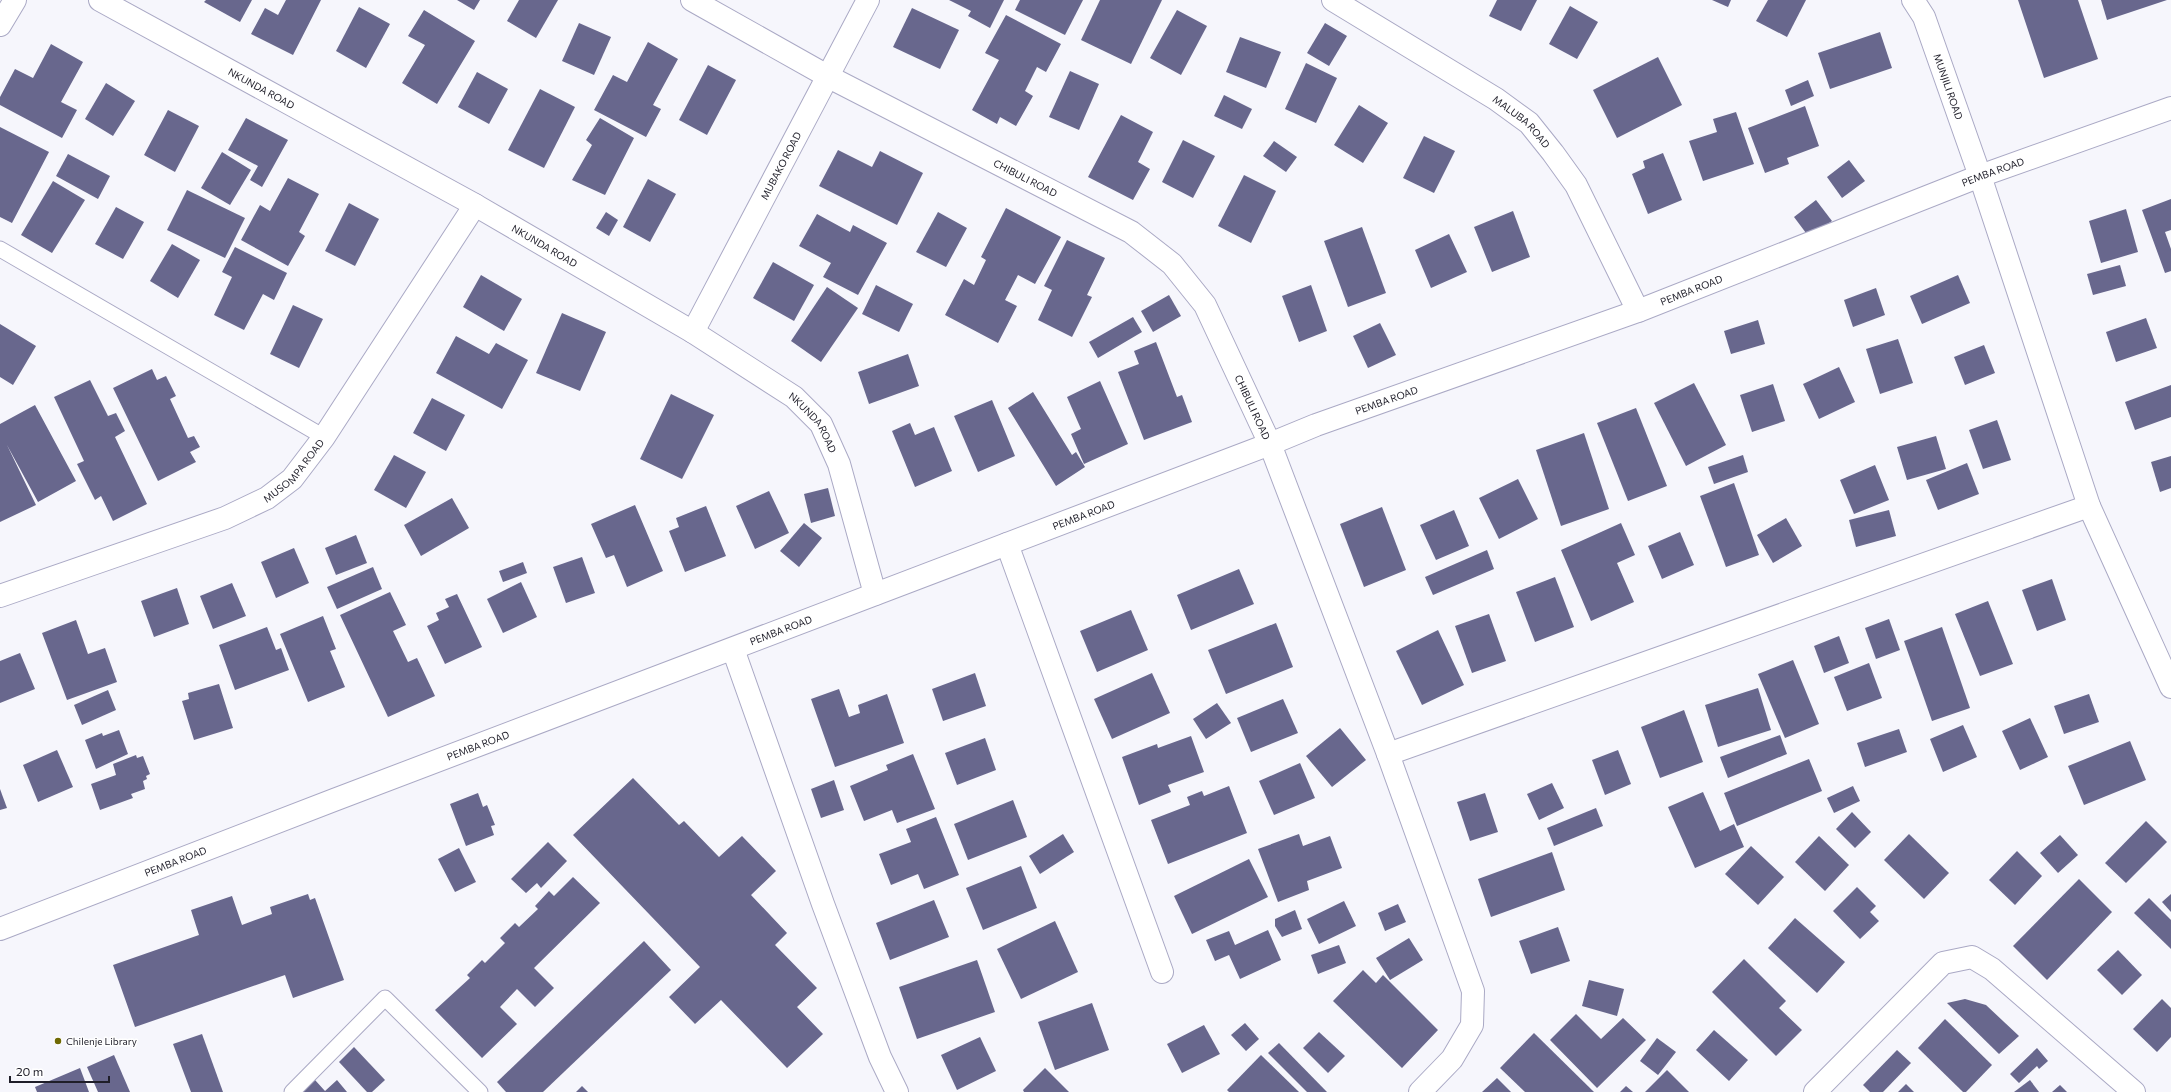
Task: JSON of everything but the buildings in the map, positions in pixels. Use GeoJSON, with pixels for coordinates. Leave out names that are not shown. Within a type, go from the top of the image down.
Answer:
{"type":"FeatureCollection","features":[{"type":"Feature","properties":{"kind":"street"},"geometry":{"type":"LineString","coordinates":[[0,26],[14,0]]}},
{"type":"Feature","properties":{"kind":"street","name":"NKUNDA ROAD"},"geometry":{"type":"LineString","coordinates":[[100,0],[475,205],[693,332],[794,397],[821,424],[840,464],[875,594]]}},
{"type":"Feature","properties":{"kind":"street","name":"CHIBULI ROAD"},"geometry":{"type":"LineString","coordinates":[[692,0],[829,77],[1131,232],[1172,264],[1205,305],[1270,444],[1388,754],[1473,991],[1472,1025],[1452,1059],[1420,1092]]}},
{"type":"Feature","properties":{"kind":"street","name":"MUBAKO ROAD"},"geometry":{"type":"LineString","coordinates":[[693,332],[829,77],[868,0]]}},
{"type":"Feature","properties":{"kind":"street","name":"MALUBA ROAD"},"geometry":{"type":"LineString","coordinates":[[1333,0],[1496,99],[1529,123],[1554,152],[1576,185],[1638,311]]}},
{"type":"Feature","properties":{"kind":"street","name":"MUNJILI ROAD"},"geometry":{"type":"LineString","coordinates":[[1913,0],[1924,17],[1980,176],[2089,506],[2171,687]]}},
{"type":"Feature","properties":{"kind":"street","name":"PEMBA ROAD"},"geometry":{"type":"LineString","coordinates":[[0,929],[1270,444],[1316,425],[1638,311],[1980,176],[2171,108]]}},
{"type":"Feature","properties":{"kind":"street","name":"MUSOMPA ROAD"},"geometry":{"type":"LineString","coordinates":[[0,596],[225,518],[267,498],[292,479],[324,437],[475,205]]}},
{"type":"Feature","properties":{"kind":"street"},"geometry":{"type":"LineString","coordinates":[[1388,754],[2089,506]]}},
{"type":"Feature","properties":{"kind":"street"},"geometry":{"type":"LineString","coordinates":[[1007,544],[1162,972]]}},
{"type":"Feature","properties":{"kind":"street"},"geometry":{"type":"LineString","coordinates":[[733,649],[880,1057],[897,1092]]}},
{"type":"Feature","properties":{"kind":"street"},"geometry":{"type":"LineString","coordinates":[[1815,1092],[1943,963],[1972,957],[1992,969],[2134,1092]]}},
{"type":"Feature","properties":{"kind":"lane"},"geometry":{"type":"LineString","coordinates":[[0,249],[324,437]]}},
{"type":"Feature","properties":{"kind":"lane"},"geometry":{"type":"LineString","coordinates":[[292,1092],[385,998],[480,1092]]}},
{"type":"Feature","properties":{"kind":"place","name":"Chilenje Library"},"geometry":{"type":"Point","coordinates":[58,1041]}}]}
